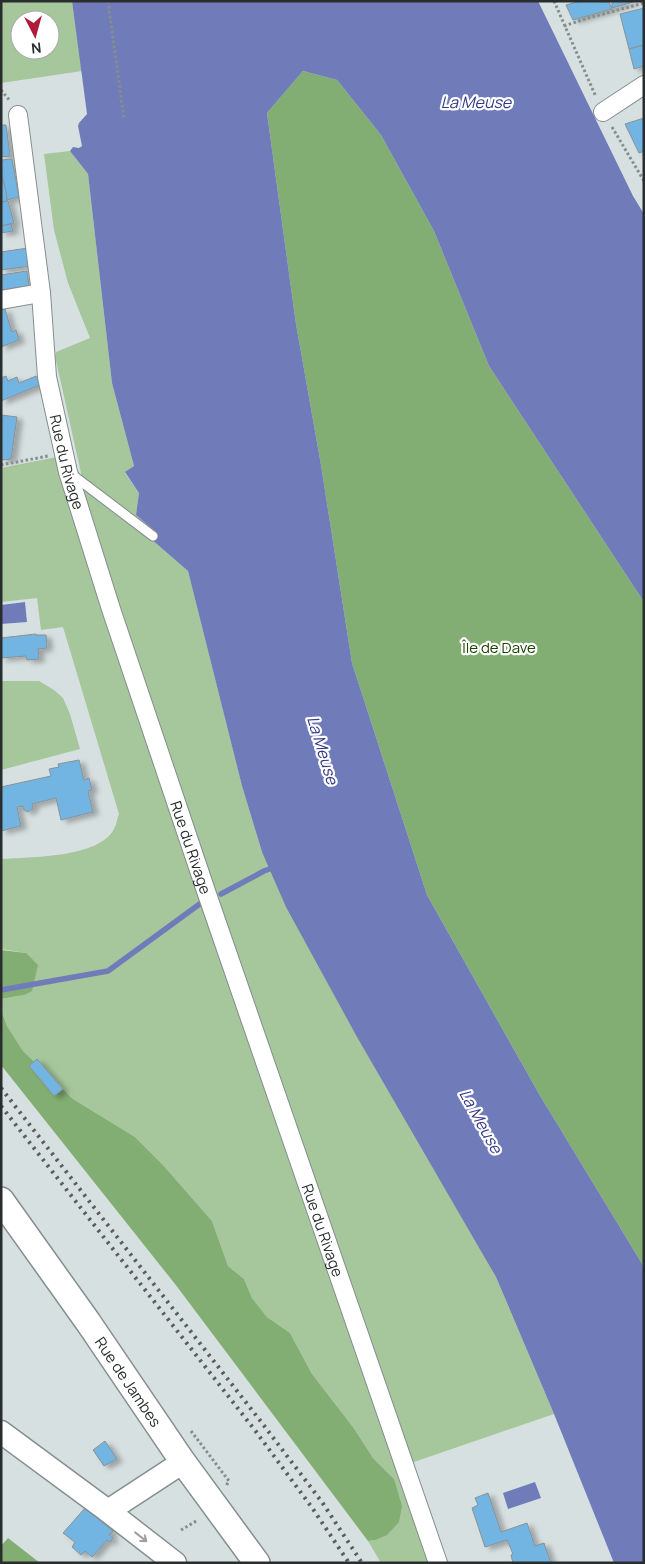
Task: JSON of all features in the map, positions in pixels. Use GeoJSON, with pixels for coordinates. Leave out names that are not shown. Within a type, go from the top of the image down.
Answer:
{"type":"FeatureCollection","features":[{"type":"Feature","properties":{"kind":"main road","name":"Rue de Jambes"},"geometry":{"type":"LineString","coordinates":[[1,1200],[88,1322],[183,1462],[257,1563]]}},
{"type":"Feature","properties":{"kind":"street"},"geometry":{"type":"LineString","coordinates":[[603,112],[644,85]]}},
{"type":"Feature","properties":{"kind":"street","name":"Rue du Rivage"},"geometry":{"type":"LineString","coordinates":[[18,115],[41,293],[47,377],[68,472],[111,609],[209,900],[438,1563]]}},
{"type":"Feature","properties":{"kind":"street"},"geometry":{"type":"LineString","coordinates":[[1,300],[41,293]]}},
{"type":"Feature","properties":{"kind":"street"},"geometry":{"type":"LineString","coordinates":[[1,1432],[108,1511],[174,1563]]}},
{"type":"Feature","properties":{"kind":"street"},"geometry":{"type":"LineString","coordinates":[[108,1511],[183,1462]]}},
{"type":"Feature","properties":{"kind":"lane"},"geometry":{"type":"LineString","coordinates":[[68,472],[153,536]]}},
{"type":"Feature","properties":{"kind":"path"},"geometry":{"type":"LineString","coordinates":[[108,1],[124,119]]}},
{"type":"Feature","properties":{"kind":"path"},"geometry":{"type":"LineString","coordinates":[[554,1],[603,112],[644,181]]}},
{"type":"Feature","properties":{"kind":"path"},"geometry":{"type":"LineString","coordinates":[[564,26],[644,3]]}},
{"type":"Feature","properties":{"kind":"path"},"geometry":{"type":"LineString","coordinates":[[1,465],[63,453]]}},
{"type":"Feature","properties":{"kind":"green space"},"geometry":{"type":"Polygon","coordinates":[[[1,1],[72,1],[82,71],[1,83],[1,1]]]}},
{"type":"Feature","properties":{"kind":"green space","name":"Île de Dave"},"geometry":{"type":"Polygon","coordinates":[[[303,71],[337,80],[381,135],[434,231],[489,366],[644,602],[644,1267],[539,1094],[427,895],[352,663],[321,465],[296,324],[267,113],[303,71]]]}},
{"type":"Feature","properties":{"kind":"green space"},"geometry":{"type":"Polygon","coordinates":[[[70,151],[88,174],[112,383],[134,466],[125,473],[139,493],[136,515],[156,532],[151,539],[188,571],[242,786],[262,852],[496,1277],[554,1414],[411,1463],[80,489],[83,482],[55,356],[56,352],[90,338],[68,283],[54,230],[44,154],[70,151]]]}},
{"type":"Feature","properties":{"kind":"green space"},"geometry":{"type":"Polygon","coordinates":[[[57,457],[190,870],[429,1563],[381,1563],[368,1541],[375,1540],[394,1479],[373,1458],[353,1427],[312,1374],[290,1333],[267,1317],[252,1298],[244,1279],[228,1266],[212,1221],[163,1165],[135,1137],[73,1099],[23,1051],[7,1026],[1,1010],[1,999],[24,995],[26,953],[1,949],[1,859],[63,854],[94,846],[106,839],[114,829],[119,814],[63,627],[41,630],[37,598],[1,602],[1,468],[57,457]]]}},
{"type":"Feature","properties":{"kind":"green space"},"geometry":{"type":"Polygon","coordinates":[[[1,681],[39,681],[54,690],[63,698],[70,714],[80,749],[1,770],[1,681]]]}},
{"type":"Feature","properties":{"kind":"green space"},"geometry":{"type":"Polygon","coordinates":[[[1,950],[26,953],[38,965],[32,991],[24,995],[1,999],[1,950]]]}},
{"type":"Feature","properties":{"kind":"green space"},"geometry":{"type":"Polygon","coordinates":[[[1,1010],[7,1026],[23,1051],[73,1099],[135,1137],[163,1165],[212,1221],[228,1266],[244,1279],[252,1298],[267,1317],[290,1333],[312,1374],[353,1427],[373,1458],[394,1479],[402,1506],[399,1522],[387,1535],[368,1541],[175,1284],[1,1065],[1,1010]]]}},
{"type":"Feature","properties":{"kind":"green space"},"geometry":{"type":"Polygon","coordinates":[[[8,1538],[40,1563],[1,1563],[1,1546],[8,1538]]]}},
{"type":"Feature","properties":{"kind":"water","name":"La Meuse"},"geometry":{"type":"Polygon","coordinates":[[[72,1],[538,1],[633,196],[644,214],[644,602],[489,366],[434,231],[381,135],[337,80],[303,71],[267,113],[296,324],[321,465],[352,663],[427,895],[539,1094],[644,1267],[644,1563],[614,1563],[496,1277],[357,1037],[286,907],[262,852],[242,786],[188,571],[151,539],[156,532],[136,515],[139,493],[125,472],[134,466],[112,383],[88,174],[70,151],[73,147],[79,148],[82,146],[78,126],[87,114],[72,1]]]}},
{"type":"Feature","properties":{"kind":"water"},"geometry":{"type":"Polygon","coordinates":[[[25,602],[27,622],[1,624],[1,605],[25,602]]]}},
{"type":"Feature","properties":{"kind":"water"},"geometry":{"type":"Polygon","coordinates":[[[535,1482],[541,1498],[508,1509],[503,1493],[535,1482]]]}},
{"type":"Feature","properties":{"kind":"building"},"geometry":{"type":"Polygon","coordinates":[[[581,1],[609,2],[612,9],[573,20],[566,5],[581,1]]]}},
{"type":"Feature","properties":{"kind":"building"},"geometry":{"type":"Polygon","coordinates":[[[612,1],[637,1],[612,8],[612,1]]]}},
{"type":"Feature","properties":{"kind":"building"},"geometry":{"type":"Polygon","coordinates":[[[644,8],[644,45],[629,49],[620,14],[644,8]]]}},
{"type":"Feature","properties":{"kind":"building"},"geometry":{"type":"Polygon","coordinates":[[[644,45],[644,66],[634,69],[629,49],[644,45]]]}},
{"type":"Feature","properties":{"kind":"building"},"geometry":{"type":"Polygon","coordinates":[[[644,118],[644,151],[639,153],[625,124],[644,118]]]}},
{"type":"Feature","properties":{"kind":"building"},"geometry":{"type":"Polygon","coordinates":[[[1,125],[6,125],[10,156],[1,157],[1,125]]]}},
{"type":"Feature","properties":{"kind":"building"},"geometry":{"type":"Polygon","coordinates":[[[12,159],[19,197],[7,200],[1,172],[1,160],[12,159]]]}},
{"type":"Feature","properties":{"kind":"building"},"geometry":{"type":"Polygon","coordinates":[[[1,172],[7,201],[1,202],[1,172]]]}},
{"type":"Feature","properties":{"kind":"building"},"geometry":{"type":"Polygon","coordinates":[[[8,201],[14,223],[1,226],[1,202],[8,201]]]}},
{"type":"Feature","properties":{"kind":"building"},"geometry":{"type":"Polygon","coordinates":[[[11,224],[13,231],[1,233],[1,226],[11,224]]]}},
{"type":"Feature","properties":{"kind":"building"},"geometry":{"type":"Polygon","coordinates":[[[28,248],[30,266],[1,270],[1,252],[28,248]]]}},
{"type":"Feature","properties":{"kind":"building"},"geometry":{"type":"Polygon","coordinates":[[[27,271],[29,286],[1,290],[1,275],[27,271]]]}},
{"type":"Feature","properties":{"kind":"building"},"geometry":{"type":"Polygon","coordinates":[[[5,309],[12,332],[16,330],[19,340],[1,347],[1,310],[5,309]]]}},
{"type":"Feature","properties":{"kind":"building"},"geometry":{"type":"Polygon","coordinates":[[[6,376],[8,381],[17,377],[19,383],[36,376],[40,385],[1,401],[1,378],[6,376]]]}},
{"type":"Feature","properties":{"kind":"building"},"geometry":{"type":"Polygon","coordinates":[[[1,415],[17,417],[11,459],[1,460],[1,415]]]}},
{"type":"Feature","properties":{"kind":"building"},"geometry":{"type":"Polygon","coordinates":[[[36,634],[46,635],[47,648],[38,649],[39,659],[27,660],[26,656],[1,658],[1,638],[36,634]]]}},
{"type":"Feature","properties":{"kind":"building"},"geometry":{"type":"Polygon","coordinates":[[[79,760],[84,780],[89,778],[92,790],[88,791],[93,812],[61,820],[56,798],[32,804],[33,808],[28,812],[24,810],[23,806],[17,807],[21,826],[1,831],[1,787],[51,776],[49,769],[59,767],[58,764],[79,760]]]}},
{"type":"Feature","properties":{"kind":"building"},"geometry":{"type":"Polygon","coordinates":[[[37,1059],[63,1089],[54,1096],[29,1066],[37,1059]]]}},
{"type":"Feature","properties":{"kind":"building"},"geometry":{"type":"Polygon","coordinates":[[[105,1441],[117,1459],[104,1466],[93,1450],[105,1441]]]}},
{"type":"Feature","properties":{"kind":"building"},"geometry":{"type":"Polygon","coordinates":[[[488,1493],[501,1532],[527,1523],[535,1546],[544,1543],[551,1563],[513,1563],[511,1555],[513,1554],[507,1540],[485,1547],[472,1508],[478,1505],[475,1498],[488,1493]]]}},
{"type":"Feature","properties":{"kind":"building"},"geometry":{"type":"Polygon","coordinates":[[[85,1508],[113,1531],[109,1535],[113,1538],[110,1542],[107,1540],[92,1557],[85,1551],[81,1555],[72,1547],[75,1542],[63,1533],[85,1508]]]}},
{"type":"Feature","properties":{"kind":"waterway"},"geometry":{"type":"LineString","coordinates":[[221,894],[275,867]]}},
{"type":"Feature","properties":{"kind":"waterway"},"geometry":{"type":"LineString","coordinates":[[1,990],[108,971],[201,903]]}},
{"type":"Feature","properties":{"kind":"railway"},"geometry":{"type":"LineString","coordinates":[[1,1088],[262,1423],[322,1502],[362,1563]]}},
{"type":"Feature","properties":{"kind":"railway"},"geometry":{"type":"LineString","coordinates":[[1,1106],[254,1429],[313,1509],[349,1563]]}}]}
